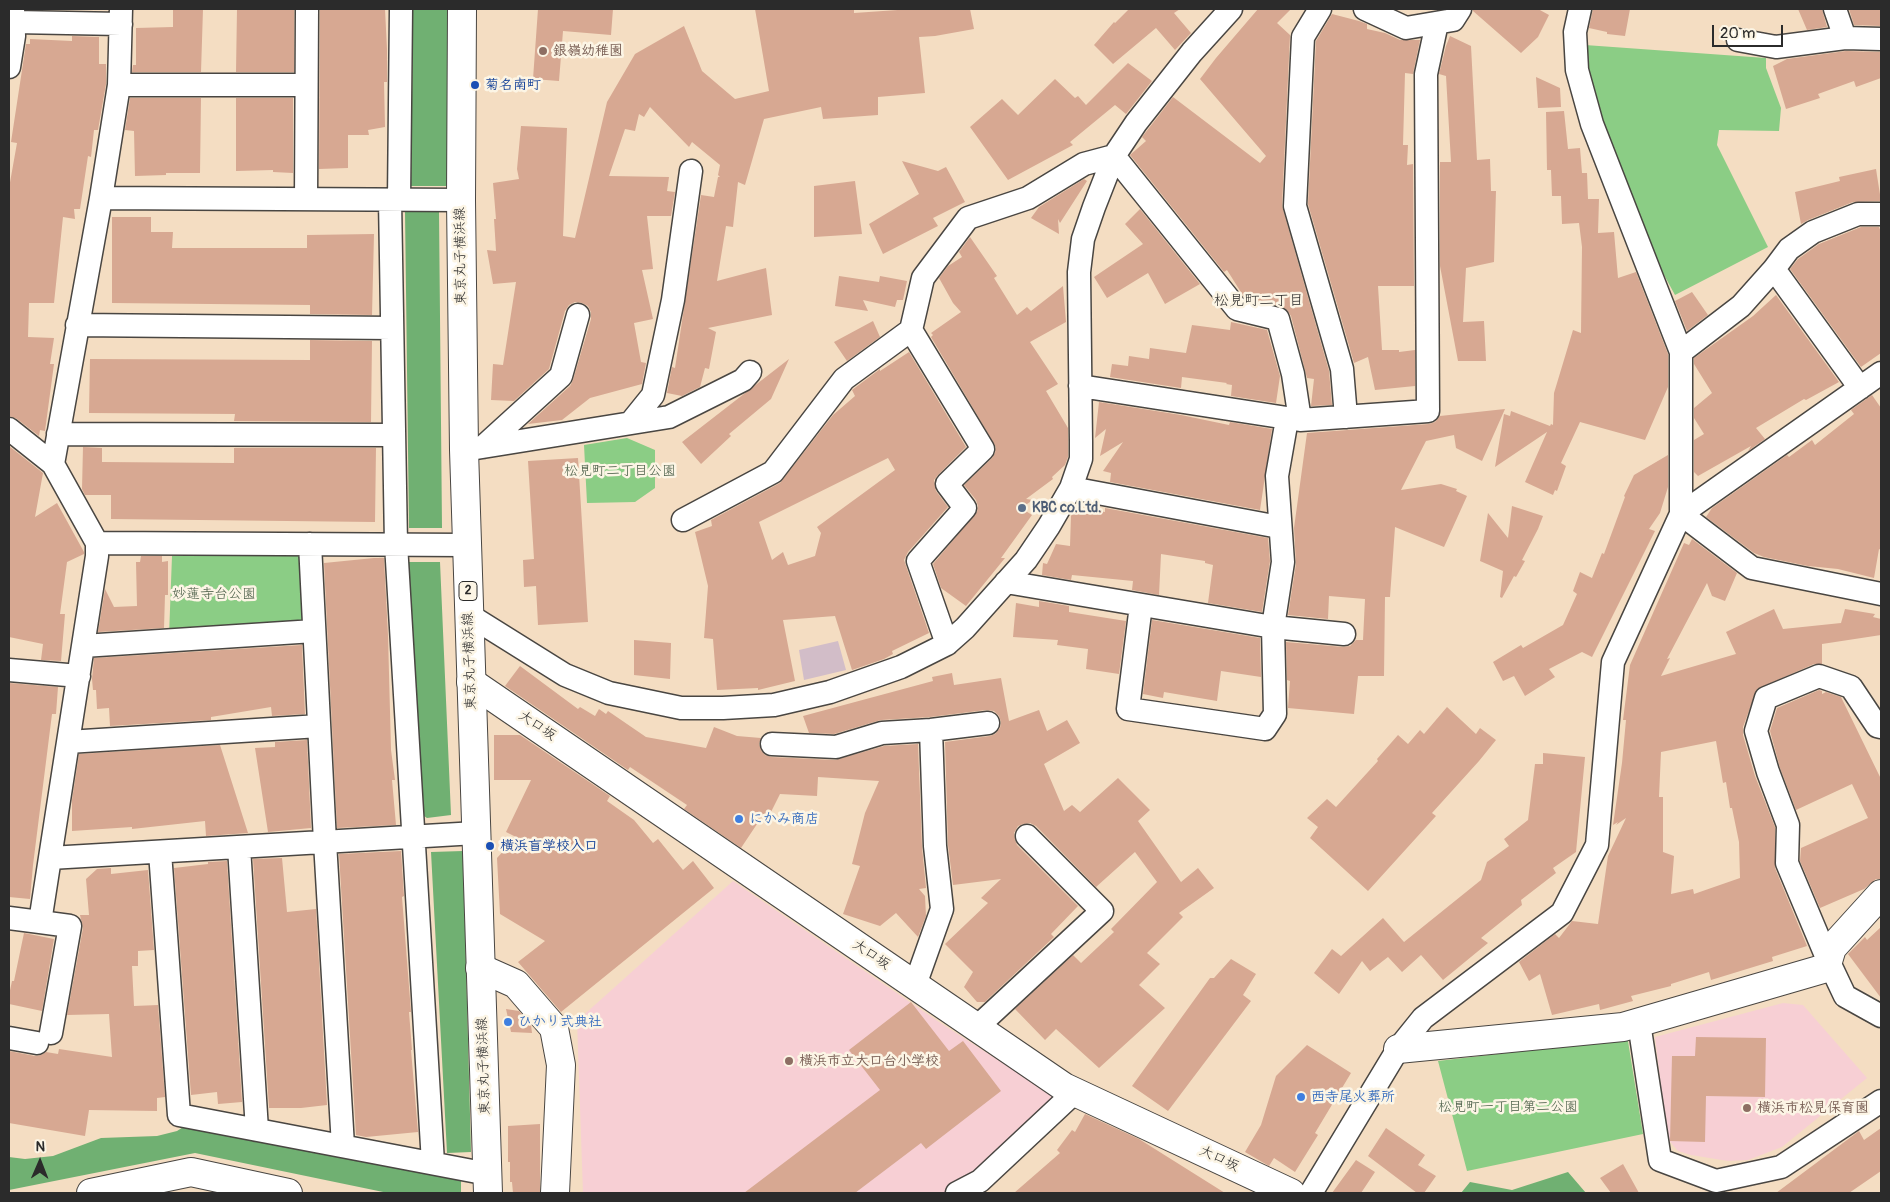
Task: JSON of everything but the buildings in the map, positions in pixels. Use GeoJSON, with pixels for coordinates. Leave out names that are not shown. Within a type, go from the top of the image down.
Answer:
{"type":"FeatureCollection","features":[{"type":"Feature","properties":{"kind":"street"},"geometry":{"type":"LineString","coordinates":[[306,199],[307,9]]}},
{"type":"Feature","properties":{"kind":"street"},"geometry":{"type":"LineString","coordinates":[[401,9],[392,328],[396,544],[433,1163]]}},
{"type":"Feature","properties":{"kind":"street","name":"東京丸子横浜線"},"geometry":{"type":"LineString","coordinates":[[462,9],[460,200],[473,448],[466,545],[488,1184]]}},
{"type":"Feature","properties":{"kind":"street"},"geometry":{"type":"LineString","coordinates":[[469,615],[565,675],[609,693],[681,708],[774,705],[830,692],[902,667],[947,644],[965,628],[1031,553],[1049,526],[1070,488],[1080,459],[1079,272],[1083,239],[1114,156],[1136,123],[1192,52],[1231,9]]}},
{"type":"Feature","properties":{"kind":"street"},"geometry":{"type":"LineString","coordinates":[[1320,9],[1303,37],[1294,206],[1342,369],[1346,417]]}},
{"type":"Feature","properties":{"kind":"street"},"geometry":{"type":"LineString","coordinates":[[1365,9],[1406,28],[1453,20],[1460,9]]}},
{"type":"Feature","properties":{"kind":"street"},"geometry":{"type":"LineString","coordinates":[[1311,1193],[1398,1049],[1423,1018],[1562,913],[1597,845],[1613,662],[1681,514],[1681,352],[1592,124],[1577,70],[1576,32],[1580,9]]}},
{"type":"Feature","properties":{"kind":"street"},"geometry":{"type":"LineString","coordinates":[[1835,9],[1845,38]]}},
{"type":"Feature","properties":{"kind":"street"},"geometry":{"type":"LineString","coordinates":[[9,67],[14,36],[13,16],[121,16],[119,85],[101,198],[53,464]]}},
{"type":"Feature","properties":{"kind":"street"},"geometry":{"type":"LineString","coordinates":[[1080,386],[1293,419],[1428,411],[1426,74],[1437,23]]}},
{"type":"Feature","properties":{"kind":"street"},"geometry":{"type":"LineString","coordinates":[[1738,40],[1776,48],[1845,38],[1881,39]]}},
{"type":"Feature","properties":{"kind":"street"},"geometry":{"type":"LineString","coordinates":[[119,85],[306,86]]}},
{"type":"Feature","properties":{"kind":"street"},"geometry":{"type":"LineString","coordinates":[[683,520],[773,472],[844,379],[911,330],[923,278],[968,218],[1028,198],[1084,164],[1114,156]]}},
{"type":"Feature","properties":{"kind":"street"},"geometry":{"type":"LineString","coordinates":[[1114,156],[1237,309],[1278,319],[1293,374],[1293,419],[1277,476],[1283,562],[1274,627],[1275,714],[1265,729],[1128,709],[1141,605]]}},
{"type":"Feature","properties":{"kind":"street"},"geometry":{"type":"LineString","coordinates":[[632,422],[653,395],[673,300],[691,171]]}},
{"type":"Feature","properties":{"kind":"street"},"geometry":{"type":"LineString","coordinates":[[101,198],[460,200]]}},
{"type":"Feature","properties":{"kind":"street"},"geometry":{"type":"LineString","coordinates":[[1681,352],[1741,306],[1774,270],[1789,249],[1813,232],[1858,214],[1881,214]]}},
{"type":"Feature","properties":{"kind":"street"},"geometry":{"type":"LineString","coordinates":[[1774,270],[1860,388]]}},
{"type":"Feature","properties":{"kind":"street"},"geometry":{"type":"LineString","coordinates":[[473,448],[561,376],[578,315]]}},
{"type":"Feature","properties":{"kind":"street"},"geometry":{"type":"LineString","coordinates":[[77,325],[392,328]]}},
{"type":"Feature","properties":{"kind":"street"},"geometry":{"type":"LineString","coordinates":[[911,330],[983,449],[947,484],[965,508],[918,561],[947,644]]}},
{"type":"Feature","properties":{"kind":"street"},"geometry":{"type":"LineString","coordinates":[[473,448],[669,416],[743,380],[750,372]]}},
{"type":"Feature","properties":{"kind":"street"},"geometry":{"type":"LineString","coordinates":[[1681,514],[1881,372]]}},
{"type":"Feature","properties":{"kind":"street"},"geometry":{"type":"LineString","coordinates":[[9,429],[53,464],[97,543],[97,556],[79,676],[40,922]]}},
{"type":"Feature","properties":{"kind":"street"},"geometry":{"type":"LineString","coordinates":[[58,434],[394,435]]}},
{"type":"Feature","properties":{"kind":"street"},"geometry":{"type":"LineString","coordinates":[[1070,488],[1280,527]]}},
{"type":"Feature","properties":{"kind":"street"},"geometry":{"type":"LineString","coordinates":[[1681,514],[1752,568],[1881,594]]}},
{"type":"Feature","properties":{"kind":"street"},"geometry":{"type":"LineString","coordinates":[[97,543],[466,545]]}},
{"type":"Feature","properties":{"kind":"street"},"geometry":{"type":"LineString","coordinates":[[310,544],[343,1146]]}},
{"type":"Feature","properties":{"kind":"street"},"geometry":{"type":"LineString","coordinates":[[1006,582],[1274,627],[1344,634]]}},
{"type":"Feature","properties":{"kind":"street"},"geometry":{"type":"LineString","coordinates":[[83,646],[314,631]]}},
{"type":"Feature","properties":{"kind":"street"},"geometry":{"type":"LineString","coordinates":[[9,670],[79,676]]}},
{"type":"Feature","properties":{"kind":"street"},"geometry":{"type":"LineString","coordinates":[[1881,727],[1877,726],[1851,687],[1819,676],[1766,698],[1756,731],[1768,772],[1788,825],[1787,863],[1828,958],[1845,996],[1881,1016]]}},
{"type":"Feature","properties":{"kind":"street","name":"大口坂"},"geometry":{"type":"LineString","coordinates":[[471,682],[1064,1087],[1291,1193]]}},
{"type":"Feature","properties":{"kind":"street"},"geometry":{"type":"LineString","coordinates":[[772,744],[836,747],[882,733],[931,730],[988,723]]}},
{"type":"Feature","properties":{"kind":"street"},"geometry":{"type":"LineString","coordinates":[[68,742],[319,726]]}},
{"type":"Feature","properties":{"kind":"street"},"geometry":{"type":"LineString","coordinates":[[915,985],[942,909],[935,846],[931,730]]}},
{"type":"Feature","properties":{"kind":"street"},"geometry":{"type":"LineString","coordinates":[[50,858],[476,833]]}},
{"type":"Feature","properties":{"kind":"street"},"geometry":{"type":"LineString","coordinates":[[977,1027],[1102,911],[1027,836]]}},
{"type":"Feature","properties":{"kind":"street"},"geometry":{"type":"LineString","coordinates":[[239,847],[257,1130]]}},
{"type":"Feature","properties":{"kind":"street"},"geometry":{"type":"LineString","coordinates":[[160,852],[179,1115],[433,1163],[488,1184]]}},
{"type":"Feature","properties":{"kind":"street"},"geometry":{"type":"LineString","coordinates":[[1398,1049],[1623,1027],[1826,968],[1832,948],[1881,894]]}},
{"type":"Feature","properties":{"kind":"street"},"geometry":{"type":"LineString","coordinates":[[9,918],[70,926],[44,1038],[9,1038]]}},
{"type":"Feature","properties":{"kind":"street"},"geometry":{"type":"LineString","coordinates":[[480,968],[516,984],[554,1028],[561,1065],[555,1193]]}},
{"type":"Feature","properties":{"kind":"street"},"geometry":{"type":"LineString","coordinates":[[1639,1023],[1660,1160],[1716,1181],[1781,1167],[1881,1101]]}},
{"type":"Feature","properties":{"kind":"street"},"geometry":{"type":"LineString","coordinates":[[957,1193],[980,1181],[1075,1092]]}},
{"type":"Feature","properties":{"kind":"street"},"geometry":{"type":"LineString","coordinates":[[97,1193],[191,1172],[288,1193]]}},
{"type":"Feature","properties":{"kind":"shaded area"},"geometry":{"type":"Polygon","coordinates":[[[838,641],[846,670],[804,680],[799,650],[838,641]]]}},
{"type":"Feature","properties":{"kind":"shaded area","name":"横浜市立大口台小学校"},"geometry":{"type":"Polygon","coordinates":[[[733,881],[942,1024],[1057,1098],[979,1176],[944,1193],[583,1193],[577,1021],[733,881]]]}},
{"type":"Feature","properties":{"kind":"shaded area","name":"横浜市松見保育園"},"geometry":{"type":"Polygon","coordinates":[[[1783,1003],[1803,1005],[1867,1078],[1782,1147],[1748,1160],[1728,1161],[1678,1151],[1667,1138],[1655,1037],[1783,1003]]]}},
{"type":"Feature","properties":{"kind":"green space"},"geometry":{"type":"Polygon","coordinates":[[[413,9],[449,9],[447,186],[411,186],[413,9]]]}},
{"type":"Feature","properties":{"kind":"green space"},"geometry":{"type":"Polygon","coordinates":[[[1585,45],[1766,58],[1766,68],[1781,108],[1779,131],[1719,130],[1717,145],[1768,247],[1675,295],[1639,229],[1586,88],[1585,45]]]}},
{"type":"Feature","properties":{"kind":"green space"},"geometry":{"type":"Polygon","coordinates":[[[405,211],[439,211],[442,528],[409,528],[405,211]]]}},
{"type":"Feature","properties":{"kind":"green space","name":"松見町二丁目公園"},"geometry":{"type":"Polygon","coordinates":[[[627,438],[655,450],[655,488],[635,502],[587,503],[584,445],[627,438]]]}},
{"type":"Feature","properties":{"kind":"green space","name":"妙蓮寺台公園"},"geometry":{"type":"Polygon","coordinates":[[[306,553],[310,626],[169,636],[172,556],[306,553]]]}},
{"type":"Feature","properties":{"kind":"green space"},"geometry":{"type":"Polygon","coordinates":[[[406,562],[440,562],[451,815],[427,818],[418,812],[406,562]]]}},
{"type":"Feature","properties":{"kind":"green space"},"geometry":{"type":"Polygon","coordinates":[[[463,851],[471,1152],[447,1153],[431,852],[463,851]]]}},
{"type":"Feature","properties":{"kind":"green space","name":"松見町一丁目第二公園"},"geometry":{"type":"Polygon","coordinates":[[[1627,1035],[1643,1134],[1467,1171],[1438,1061],[1564,1046],[1627,1035]]]}},
{"type":"Feature","properties":{"kind":"green space"},"geometry":{"type":"Polygon","coordinates":[[[191,1122],[461,1176],[461,1193],[388,1193],[195,1153],[9,1190],[9,1157],[25,1159],[53,1156],[101,1138],[157,1136],[177,1131],[191,1122]]]}},
{"type":"Feature","properties":{"kind":"green space"},"geometry":{"type":"Polygon","coordinates":[[[1568,1172],[1586,1193],[1461,1193],[1470,1182],[1512,1190],[1568,1172]]]}},
{"type":"Feature","properties":{"kind":"place","name":"銀嶺幼稚園"},"geometry":{"type":"Point","coordinates":[543,51]}},
{"type":"Feature","properties":{"kind":"place","name":"菊名南町"},"geometry":{"type":"Point","coordinates":[475,85]}},
{"type":"Feature","properties":{"kind":"place","name":"KBC co.Ltd."},"geometry":{"type":"Point","coordinates":[1022,508]}},
{"type":"Feature","properties":{"kind":"place","name":"にかみ商店"},"geometry":{"type":"Point","coordinates":[739,819]}},
{"type":"Feature","properties":{"kind":"place","name":"横浜盲学校入口"},"geometry":{"type":"Point","coordinates":[490,846]}},
{"type":"Feature","properties":{"kind":"place","name":"ひかり式典社"},"geometry":{"type":"Point","coordinates":[508,1022]}},
{"type":"Feature","properties":{"kind":"place","name":"横浜市立大口台小学校"},"geometry":{"type":"Point","coordinates":[789,1061]}},
{"type":"Feature","properties":{"kind":"place","name":"西寺尾火葬所"},"geometry":{"type":"Point","coordinates":[1301,1097]}},
{"type":"Feature","properties":{"kind":"place","name":"横浜市松見保育園"},"geometry":{"type":"Point","coordinates":[1747,1108]}},
{"type":"Feature","properties":{"kind":"district","name":"松見町二丁目"},"geometry":{"type":"Point","coordinates":[1259,301]}}]}
